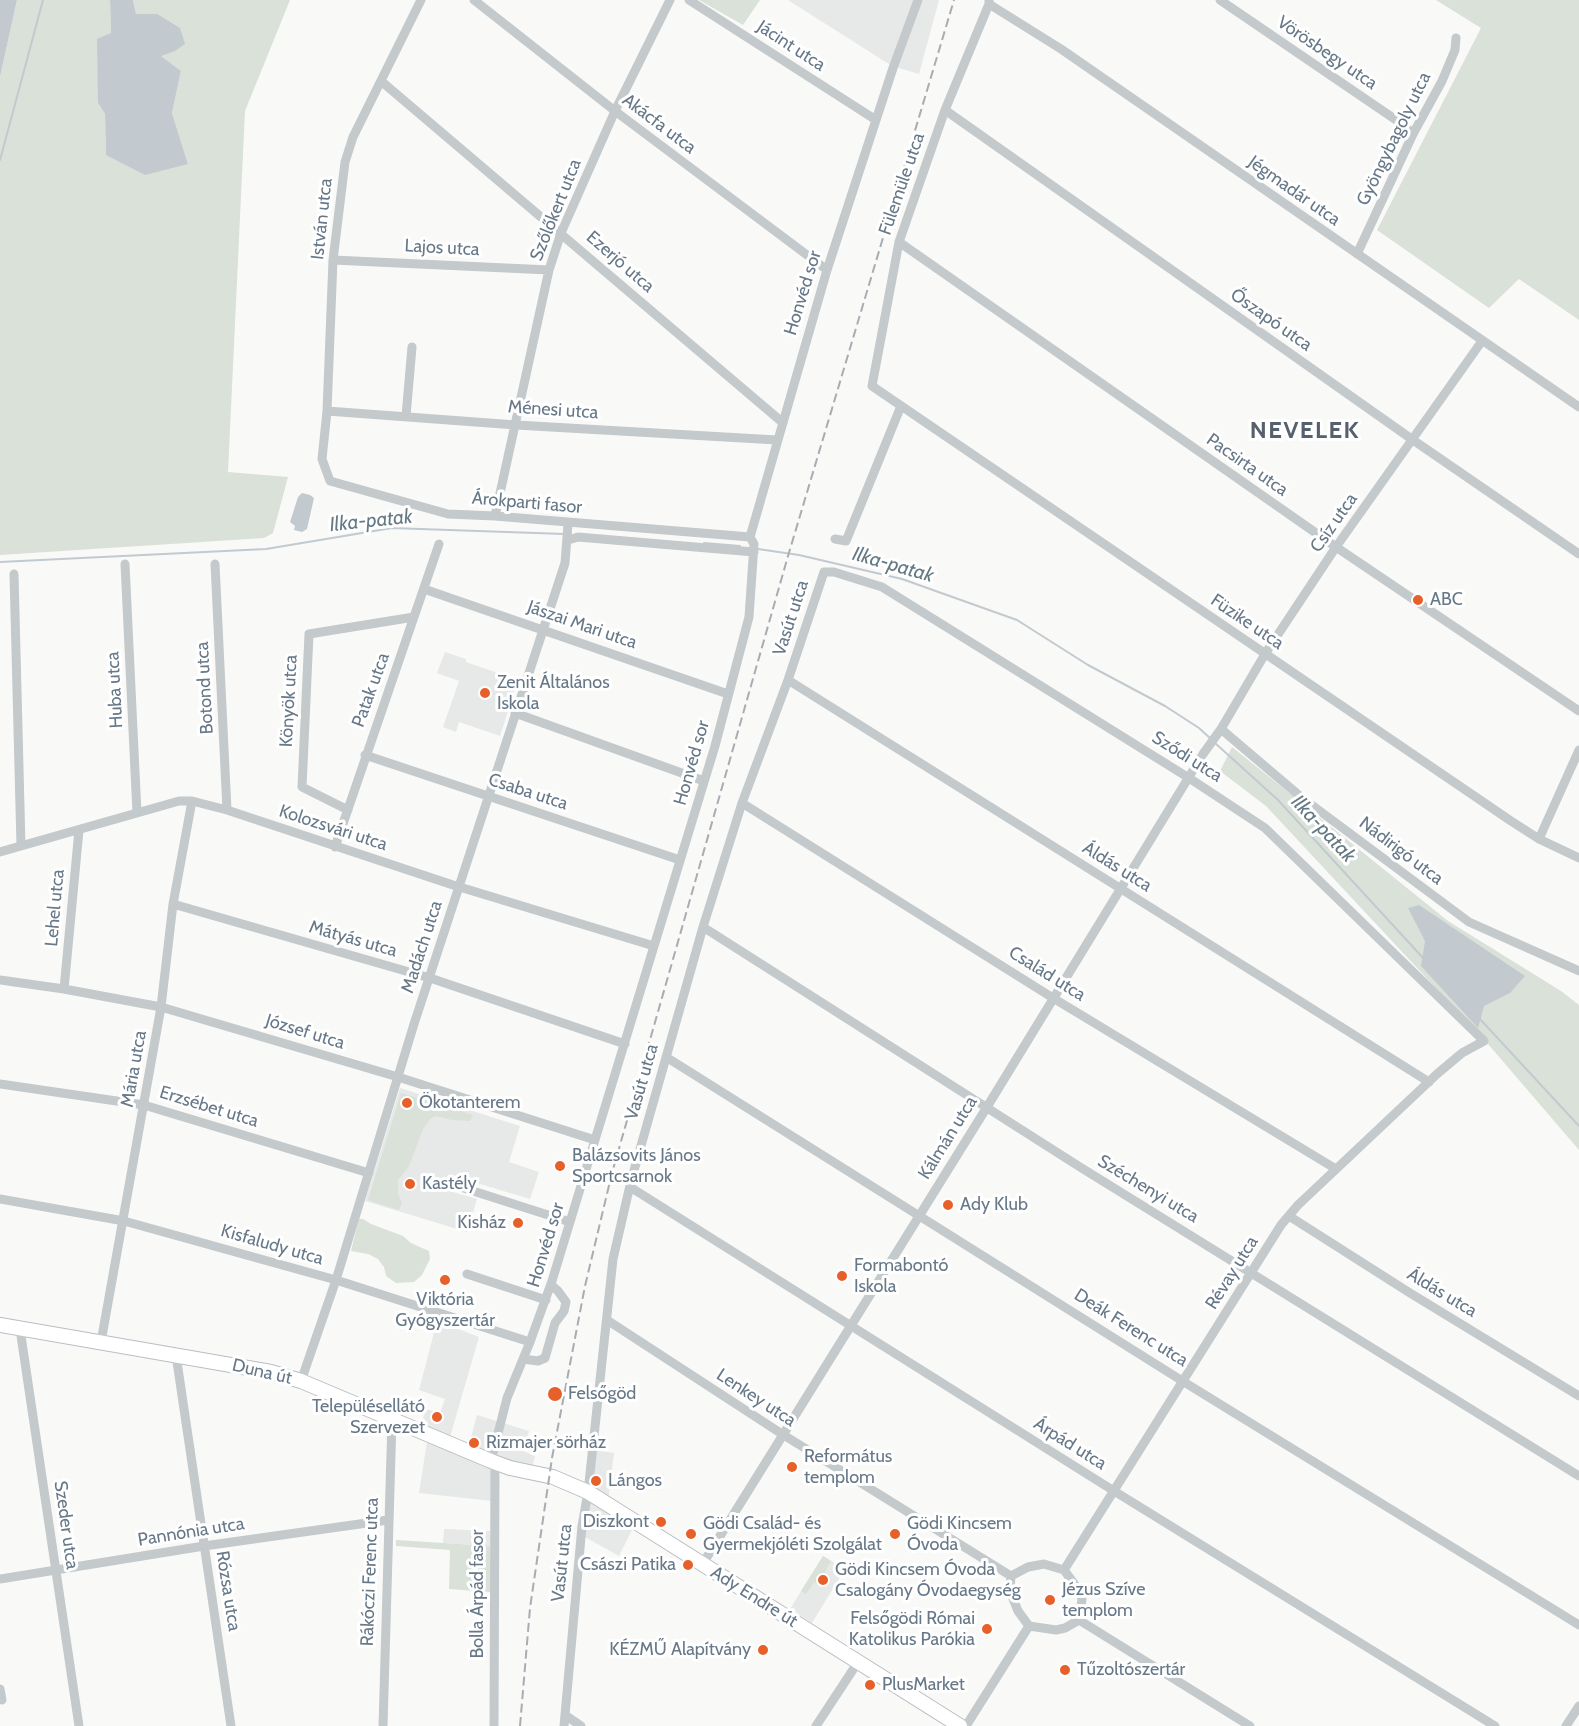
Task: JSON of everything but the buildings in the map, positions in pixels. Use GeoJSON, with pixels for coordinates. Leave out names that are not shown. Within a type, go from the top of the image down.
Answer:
{"type":"FeatureCollection","features":[{"type":"Feature","properties":{"kind":"street","name":"István utca"},"geometry":{"type":"LineString","coordinates":[[322,459],[327,411],[333,260],[345,162],[353,137],[421,0]]}},
{"type":"Feature","properties":{"kind":"street","name":"Akácfa utca"},"geometry":{"type":"LineString","coordinates":[[474,0],[615,111],[827,270]]}},
{"type":"Feature","properties":{"kind":"street","name":"Szőlőkert utca"},"geometry":{"type":"LineString","coordinates":[[495,516],[549,270],[561,233],[615,111],[670,0]]}},
{"type":"Feature","properties":{"kind":"street","name":"Jácint utca"},"geometry":{"type":"LineString","coordinates":[[689,0],[876,120]]}},
{"type":"Feature","properties":{"kind":"street","name":"Honvéd sor"},"geometry":{"type":"LineString","coordinates":[[493,1462],[507,1398],[551,1285],[704,781],[748,617],[753,546],[782,422],[827,270],[893,68],[918,0]]}},
{"type":"Feature","properties":{"kind":"street","name":"Vörösbegy utca"},"geometry":{"type":"LineString","coordinates":[[1220,0],[1402,124],[1413,134]]}},
{"type":"Feature","properties":{"kind":"street","name":"Fülemüle utca"},"geometry":{"type":"LineString","coordinates":[[872,386],[899,242],[945,110],[989,2]]}},
{"type":"Feature","properties":{"kind":"street","name":"Jégmadár utca"},"geometry":{"type":"LineString","coordinates":[[989,2],[1061,49],[1579,407]]}},
{"type":"Feature","properties":{"kind":"street","name":"Gyöngybagoly utca"},"geometry":{"type":"LineString","coordinates":[[1357,254],[1413,134],[1442,81],[1455,50],[1456,38]]}},
{"type":"Feature","properties":{"kind":"street","name":"Ezerjó utca"},"geometry":{"type":"LineString","coordinates":[[381,81],[782,422]]}},
{"type":"Feature","properties":{"kind":"street","name":"Őszapó utca"},"geometry":{"type":"LineString","coordinates":[[945,110],[1413,440],[1579,554]]}},
{"type":"Feature","properties":{"kind":"street","name":"Pacsirta utca"},"geometry":{"type":"LineString","coordinates":[[899,242],[1336,547],[1579,711]]}},
{"type":"Feature","properties":{"kind":"street","name":"Lajos utca"},"geometry":{"type":"LineString","coordinates":[[333,260],[549,270]]}},
{"type":"Feature","properties":{"kind":"street","name":"Csíz utca"},"geometry":{"type":"LineString","coordinates":[[1218,733],[1265,654],[1336,547],[1482,341]]}},
{"type":"Feature","properties":{"kind":"street"},"geometry":{"type":"LineString","coordinates":[[406,416],[412,347]]}},
{"type":"Feature","properties":{"kind":"street","name":"Füzike utca"},"geometry":{"type":"LineString","coordinates":[[872,386],[1539,839],[1579,858]]}},
{"type":"Feature","properties":{"kind":"street"},"geometry":{"type":"LineString","coordinates":[[834,539],[846,541],[901,406]]}},
{"type":"Feature","properties":{"kind":"street","name":"Ménesi utca"},"geometry":{"type":"LineString","coordinates":[[327,411],[516,425],[777,440]]}},
{"type":"Feature","properties":{"kind":"street","name":"Árokparti fasor"},"geometry":{"type":"LineString","coordinates":[[322,459],[330,482],[448,514],[495,516],[578,537],[753,546]]}},
{"type":"Feature","properties":{"kind":"street","name":"Árokparti fasor"},"geometry":{"type":"LineString","coordinates":[[568,533],[753,546]]}},
{"type":"Feature","properties":{"kind":"street","name":"Madách utca"},"geometry":{"type":"LineString","coordinates":[[301,1381],[336,1280],[488,796],[566,563],[568,533]]}},
{"type":"Feature","properties":{"kind":"street","name":"Patak utca"},"geometry":{"type":"LineString","coordinates":[[335,846],[439,544]]}},
{"type":"Feature","properties":{"kind":"street","name":"Huba utca"},"geometry":{"type":"LineString","coordinates":[[125,564],[137,813]]}},
{"type":"Feature","properties":{"kind":"street","name":"Botond utca"},"geometry":{"type":"LineString","coordinates":[[215,564],[227,810]]}},
{"type":"Feature","properties":{"kind":"street","name":"Vasút utca"},"geometry":{"type":"LineString","coordinates":[[564,1726],[582,1526],[588,1492],[613,1259],[630,1187],[703,927],[742,803],[788,680],[824,572]]}},
{"type":"Feature","properties":{"kind":"street","name":"Sződi utca"},"geometry":{"type":"LineString","coordinates":[[824,572],[834,572],[882,587],[1189,778],[1265,828],[1484,1041]]}},
{"type":"Feature","properties":{"kind":"street"},"geometry":{"type":"LineString","coordinates":[[14,574],[21,846]]}},
{"type":"Feature","properties":{"kind":"street","name":"Jászai Mari utca"},"geometry":{"type":"LineString","coordinates":[[424,589],[728,694]]}},
{"type":"Feature","properties":{"kind":"street","name":"Könyök utca"},"geometry":{"type":"LineString","coordinates":[[348,810],[302,788],[309,634],[414,617]]}},
{"type":"Feature","properties":{"kind":"street","name":"Áldás utca"},"geometry":{"type":"LineString","coordinates":[[788,680],[1429,1082]]}},
{"type":"Feature","properties":{"kind":"street"},"geometry":{"type":"LineString","coordinates":[[515,713],[704,781]]}},
{"type":"Feature","properties":{"kind":"street","name":"Kálmán utca"},"geometry":{"type":"LineString","coordinates":[[702,1565],[1218,733]]}},
{"type":"Feature","properties":{"kind":"street","name":"Nádirigó utca"},"geometry":{"type":"LineString","coordinates":[[1218,733],[1469,922],[1579,971]]}},
{"type":"Feature","properties":{"kind":"street"},"geometry":{"type":"LineString","coordinates":[[1539,839],[1579,750]]}},
{"type":"Feature","properties":{"kind":"street","name":"Csaba utca"},"geometry":{"type":"LineString","coordinates":[[365,755],[680,860]]}},
{"type":"Feature","properties":{"kind":"street","name":"Kolozsvári utca"},"geometry":{"type":"LineString","coordinates":[[0,852],[179,801],[192,801],[227,810],[459,887],[654,946]]}},
{"type":"Feature","properties":{"kind":"street","name":"Mária utca"},"geometry":{"type":"LineString","coordinates":[[101,1342],[161,1006],[173,904],[192,801]]}},
{"type":"Feature","properties":{"kind":"street","name":"Család utca"},"geometry":{"type":"LineString","coordinates":[[742,803],[1053,998],[1336,1169]]}},
{"type":"Feature","properties":{"kind":"street","name":"Lehel utca"},"geometry":{"type":"LineString","coordinates":[[64,989],[79,830]]}},
{"type":"Feature","properties":{"kind":"street","name":"Mátyás utca"},"geometry":{"type":"LineString","coordinates":[[173,904],[430,978],[625,1044]]}},
{"type":"Feature","properties":{"kind":"street","name":"Széchenyi utca"},"geometry":{"type":"LineString","coordinates":[[703,927],[1080,1167],[1579,1476]]}},
{"type":"Feature","properties":{"kind":"street","name":"József utca"},"geometry":{"type":"LineString","coordinates":[[0,980],[161,1006],[398,1077],[595,1140]]}},
{"type":"Feature","properties":{"kind":"street","name":"Révay utca"},"geometry":{"type":"LineString","coordinates":[[1065,1570],[1281,1225],[1336,1169],[1429,1082],[1462,1053],[1484,1041]]}},
{"type":"Feature","properties":{"kind":"street","name":"Deák Ferenc utca"},"geometry":{"type":"LineString","coordinates":[[666,1057],[1184,1382],[1579,1625]]}},
{"type":"Feature","properties":{"kind":"street","name":"Erzsébet utca"},"geometry":{"type":"LineString","coordinates":[[0,1084],[144,1105],[369,1173]]}},
{"type":"Feature","properties":{"kind":"street"},"geometry":{"type":"LineString","coordinates":[[448,1184],[570,1222]]}},
{"type":"Feature","properties":{"kind":"street","name":"Árpád utca"},"geometry":{"type":"LineString","coordinates":[[630,1187],[1114,1491],[1495,1726]]}},
{"type":"Feature","properties":{"kind":"street","name":"Kisfaludy utca"},"geometry":{"type":"LineString","coordinates":[[0,1199],[124,1221],[336,1280],[530,1342]]}},
{"type":"Feature","properties":{"kind":"street","name":"Áldás utca"},"geometry":{"type":"LineString","coordinates":[[1289,1216],[1579,1396]]}},
{"type":"Feature","properties":{"kind":"street"},"geometry":{"type":"LineString","coordinates":[[467,1274],[546,1300]]}},
{"type":"Feature","properties":{"kind":"street"},"geometry":{"type":"LineString","coordinates":[[524,1359],[538,1361],[545,1358],[555,1323],[564,1311],[566,1302],[551,1285]]}},
{"type":"Feature","properties":{"kind":"street","name":"Lenkey utca"},"geometry":{"type":"LineString","coordinates":[[607,1320],[782,1434],[1011,1576]]}},
{"type":"Feature","properties":{"kind":"street","name":"Duna út"},"geometry":{"type":"LineString","coordinates":[[0,1325],[270,1372],[301,1381],[493,1462],[544,1475]]}},
{"type":"Feature","properties":{"kind":"street","name":"Szeder utca"},"geometry":{"type":"LineString","coordinates":[[20,1329],[79,1726]]}},
{"type":"Feature","properties":{"kind":"street","name":"Rózsa utca"},"geometry":{"type":"LineString","coordinates":[[176,1355],[231,1726]]}},
{"type":"Feature","properties":{"kind":"street","name":"Rákóczi Ferenc utca"},"geometry":{"type":"LineString","coordinates":[[383,1726],[392,1420]]}},
{"type":"Feature","properties":{"kind":"street","name":"Bolla Árpád fasor"},"geometry":{"type":"LineString","coordinates":[[493,1462],[496,1572],[494,1726]]}},
{"type":"Feature","properties":{"kind":"street","name":"Ady Endre út"},"geometry":{"type":"LineString","coordinates":[[544,1475],[588,1492],[960,1726]]}},
{"type":"Feature","properties":{"kind":"street","name":"Pannónia utca"},"geometry":{"type":"LineString","coordinates":[[0,1579],[204,1546],[388,1520]]}},
{"type":"Feature","properties":{"kind":"street"},"geometry":{"type":"LineString","coordinates":[[1044,1564],[1065,1570],[1082,1599],[1079,1620],[1056,1630],[1029,1626],[1018,1611],[1010,1591],[1011,1576],[1028,1567],[1044,1564]]}},
{"type":"Feature","properties":{"kind":"street"},"geometry":{"type":"LineString","coordinates":[[1079,1620],[1250,1726]]}},
{"type":"Feature","properties":{"kind":"street"},"geometry":{"type":"LineString","coordinates":[[966,1726],[1029,1626]]}},
{"type":"Feature","properties":{"kind":"street"},"geometry":{"type":"LineString","coordinates":[[816,1726],[858,1662]]}},
{"type":"Feature","properties":{"kind":"street"},"geometry":{"type":"LineString","coordinates":[[0,1689],[2,1700]]}},
{"type":"Feature","properties":{"kind":"street"},"geometry":{"type":"LineString","coordinates":[[1566,1726],[1579,1706]]}},
{"type":"Feature","properties":{"kind":"street"},"geometry":{"type":"LineString","coordinates":[[565,1715],[581,1726]]}},
{"type":"Feature","properties":{"kind":"shaded area"},"geometry":{"type":"Polygon","coordinates":[[[0,0],[17,0],[0,77],[0,0]]]}},
{"type":"Feature","properties":{"kind":"shaded area"},"geometry":{"type":"Polygon","coordinates":[[[17,0],[110,0],[111,33],[98,103],[105,114],[106,155],[188,164],[172,113],[181,71],[160,56],[157,14],[136,14],[133,0],[290,0],[245,111],[228,472],[288,477],[273,533],[264,538],[0,555],[0,77],[17,0]]]}},
{"type":"Feature","properties":{"kind":"shaded area"},"geometry":{"type":"Polygon","coordinates":[[[110,0],[133,0],[136,14],[157,14],[180,28],[185,44],[161,56],[181,71],[172,113],[188,164],[145,175],[106,155],[105,114],[98,103],[97,39],[111,33],[110,0]]]}},
{"type":"Feature","properties":{"kind":"shaded area"},"geometry":{"type":"Polygon","coordinates":[[[699,0],[760,0],[743,25],[699,0]]]}},
{"type":"Feature","properties":{"kind":"shaded area"},"geometry":{"type":"Polygon","coordinates":[[[788,0],[939,0],[919,74],[892,66],[788,0]]]}},
{"type":"Feature","properties":{"kind":"shaded area"},"geometry":{"type":"Polygon","coordinates":[[[1436,0],[1579,0],[1579,320],[1519,279],[1489,308],[1377,230],[1481,28],[1436,0]]]}},
{"type":"Feature","properties":{"kind":"shaded area"},"geometry":{"type":"Polygon","coordinates":[[[302,493],[314,498],[307,529],[302,532],[294,530],[295,526],[290,522],[298,497],[302,493]]]}},
{"type":"Feature","properties":{"kind":"shaded area","name":"Zenit Általános Iskola"},"geometry":{"type":"Polygon","coordinates":[[[445,652],[466,659],[466,662],[518,680],[500,736],[459,722],[456,732],[443,727],[459,681],[437,673],[445,652]]]}},
{"type":"Feature","properties":{"kind":"shaded area"},"geometry":{"type":"Polygon","coordinates":[[[1232,747],[1448,921],[1561,991],[1579,1005],[1579,1150],[1488,1044],[1266,806],[1220,771],[1232,747]]]}},
{"type":"Feature","properties":{"kind":"shaded area"},"geometry":{"type":"Polygon","coordinates":[[[1419,905],[1525,976],[1510,993],[1484,1006],[1478,1028],[1421,966],[1425,941],[1408,908],[1419,905]]]}},
{"type":"Feature","properties":{"kind":"shaded area"},"geometry":{"type":"Polygon","coordinates":[[[400,1088],[520,1126],[509,1162],[539,1172],[530,1199],[450,1175],[446,1190],[477,1199],[467,1232],[365,1201],[400,1088]]]}},
{"type":"Feature","properties":{"kind":"shaded area"},"geometry":{"type":"Polygon","coordinates":[[[401,1093],[473,1115],[470,1121],[436,1116],[430,1119],[423,1129],[409,1166],[398,1180],[398,1194],[402,1203],[399,1210],[368,1200],[401,1093]]]}},
{"type":"Feature","properties":{"kind":"shaded area"},"geometry":{"type":"Polygon","coordinates":[[[359,1219],[403,1236],[411,1243],[429,1251],[430,1259],[422,1275],[414,1282],[396,1283],[386,1276],[384,1267],[378,1259],[368,1254],[351,1251],[359,1219]]]}},
{"type":"Feature","properties":{"kind":"shaded area"},"geometry":{"type":"Polygon","coordinates":[[[437,1321],[479,1337],[450,1437],[421,1425],[426,1409],[440,1413],[445,1399],[419,1390],[437,1321]]]}},
{"type":"Feature","properties":{"kind":"shaded area"},"geometry":{"type":"Polygon","coordinates":[[[477,1415],[529,1431],[523,1451],[535,1456],[530,1476],[492,1466],[492,1501],[419,1493],[429,1429],[469,1445],[477,1415]]]}},
{"type":"Feature","properties":{"kind":"shaded area"},"geometry":{"type":"Polygon","coordinates":[[[595,1450],[614,1453],[607,1511],[632,1530],[619,1556],[583,1536],[595,1450]]]}},
{"type":"Feature","properties":{"kind":"shaded area"},"geometry":{"type":"Polygon","coordinates":[[[444,1529],[490,1531],[490,1546],[443,1543],[444,1529]]]}},
{"type":"Feature","properties":{"kind":"shaded area"},"geometry":{"type":"Polygon","coordinates":[[[396,1540],[490,1546],[490,1592],[449,1589],[450,1550],[396,1546],[396,1540]]]}},
{"type":"Feature","properties":{"kind":"shaded area","name":"Gödi Kincsem Óvoda Csalogány Óvodaegység"},"geometry":{"type":"Polygon","coordinates":[[[823,1556],[845,1569],[812,1623],[790,1609],[823,1556]]]}},
{"type":"Feature","properties":{"kind":"shaded area"},"geometry":{"type":"Polygon","coordinates":[[[823,1556],[831,1561],[824,1573],[827,1575],[820,1586],[814,1582],[806,1594],[801,1591],[823,1556]]]}},
{"type":"Feature","properties":{"kind":"waterway","name":"Ilka-patak"},"geometry":{"type":"LineString","coordinates":[[0,160],[43,0]]}},
{"type":"Feature","properties":{"kind":"waterway","name":"Ilka-patak"},"geometry":{"type":"LineString","coordinates":[[0,562],[266,549],[392,528],[564,534]]}},
{"type":"Feature","properties":{"kind":"waterway","name":"Ilka-patak"},"geometry":{"type":"LineString","coordinates":[[704,543],[740,546]]}},
{"type":"Feature","properties":{"kind":"waterway","name":"Ilka-patak"},"geometry":{"type":"LineString","coordinates":[[758,549],[799,555],[902,579],[1017,620],[1088,665],[1165,706],[1199,728],[1211,739]]}},
{"type":"Feature","properties":{"kind":"waterway","name":"Ilka-patak"},"geometry":{"type":"LineString","coordinates":[[1215,743],[1278,800],[1424,959]]}},
{"type":"Feature","properties":{"kind":"waterway","name":"Ilka-patak"},"geometry":{"type":"LineString","coordinates":[[1479,1018],[1579,1126]]}},
{"type":"Feature","properties":{"kind":"railway"},"geometry":{"type":"LineString","coordinates":[[520,1726],[530,1608],[552,1458],[585,1286],[612,1173],[788,556],[954,0]]}},
{"type":"Feature","properties":{"kind":"place","name":"ABC"},"geometry":{"type":"Point","coordinates":[1418,600]}},
{"type":"Feature","properties":{"kind":"place","name":"Zenit Általános Iskola"},"geometry":{"type":"Point","coordinates":[485,693]}},
{"type":"Feature","properties":{"kind":"place","name":"Ökotanterem"},"geometry":{"type":"Point","coordinates":[407,1103]}},
{"type":"Feature","properties":{"kind":"place","name":"Balázsovits János Sportcsarnok"},"geometry":{"type":"Point","coordinates":[560,1166]}},
{"type":"Feature","properties":{"kind":"place","name":"Kastély"},"geometry":{"type":"Point","coordinates":[410,1184]}},
{"type":"Feature","properties":{"kind":"place","name":"Ady Klub"},"geometry":{"type":"Point","coordinates":[948,1205]}},
{"type":"Feature","properties":{"kind":"place","name":"Kisház"},"geometry":{"type":"Point","coordinates":[518,1223]}},
{"type":"Feature","properties":{"kind":"place","name":"Formabontó Iskola"},"geometry":{"type":"Point","coordinates":[842,1276]}},
{"type":"Feature","properties":{"kind":"place","name":"Viktória Gyógyszertár"},"geometry":{"type":"Point","coordinates":[445,1280]}},
{"type":"Feature","properties":{"kind":"place","name":"Felsőgöd"},"geometry":{"type":"Point","coordinates":[555,1394]}},
{"type":"Feature","properties":{"kind":"place","name":"Településellátó Szervezet"},"geometry":{"type":"Point","coordinates":[437,1417]}},
{"type":"Feature","properties":{"kind":"place","name":"Rizmajer sörház"},"geometry":{"type":"Point","coordinates":[474,1443]}},
{"type":"Feature","properties":{"kind":"place","name":"Református templom"},"geometry":{"type":"Point","coordinates":[792,1467]}},
{"type":"Feature","properties":{"kind":"place","name":"Lángos"},"geometry":{"type":"Point","coordinates":[596,1481]}},
{"type":"Feature","properties":{"kind":"place","name":"Diszkont"},"geometry":{"type":"Point","coordinates":[661,1522]}},
{"type":"Feature","properties":{"kind":"place","name":"Gödi Család- és Gyermekjóléti Szolgálat"},"geometry":{"type":"Point","coordinates":[691,1534]}},
{"type":"Feature","properties":{"kind":"place","name":"Gödi Kincsem Óvoda"},"geometry":{"type":"Point","coordinates":[895,1534]}},
{"type":"Feature","properties":{"kind":"place","name":"Császi Patika"},"geometry":{"type":"Point","coordinates":[688,1565]}},
{"type":"Feature","properties":{"kind":"place","name":"Gödi Kincsem Óvoda Csalogány Óvodaegység"},"geometry":{"type":"Point","coordinates":[823,1580]}},
{"type":"Feature","properties":{"kind":"place","name":"Jézus Szíve templom"},"geometry":{"type":"Point","coordinates":[1050,1600]}},
{"type":"Feature","properties":{"kind":"place","name":"Felsőgödi Római Katolikus Parókia"},"geometry":{"type":"Point","coordinates":[987,1629]}},
{"type":"Feature","properties":{"kind":"place","name":"KÉZMŰ Alapítvány"},"geometry":{"type":"Point","coordinates":[763,1650]}},
{"type":"Feature","properties":{"kind":"place","name":"Tűzoltószertár"},"geometry":{"type":"Point","coordinates":[1065,1670]}},
{"type":"Feature","properties":{"kind":"place","name":"PlusMarket"},"geometry":{"type":"Point","coordinates":[870,1685]}},
{"type":"Feature","properties":{"kind":"district","name":"NEVELEK"},"geometry":{"type":"Point","coordinates":[1305,431]}}]}
